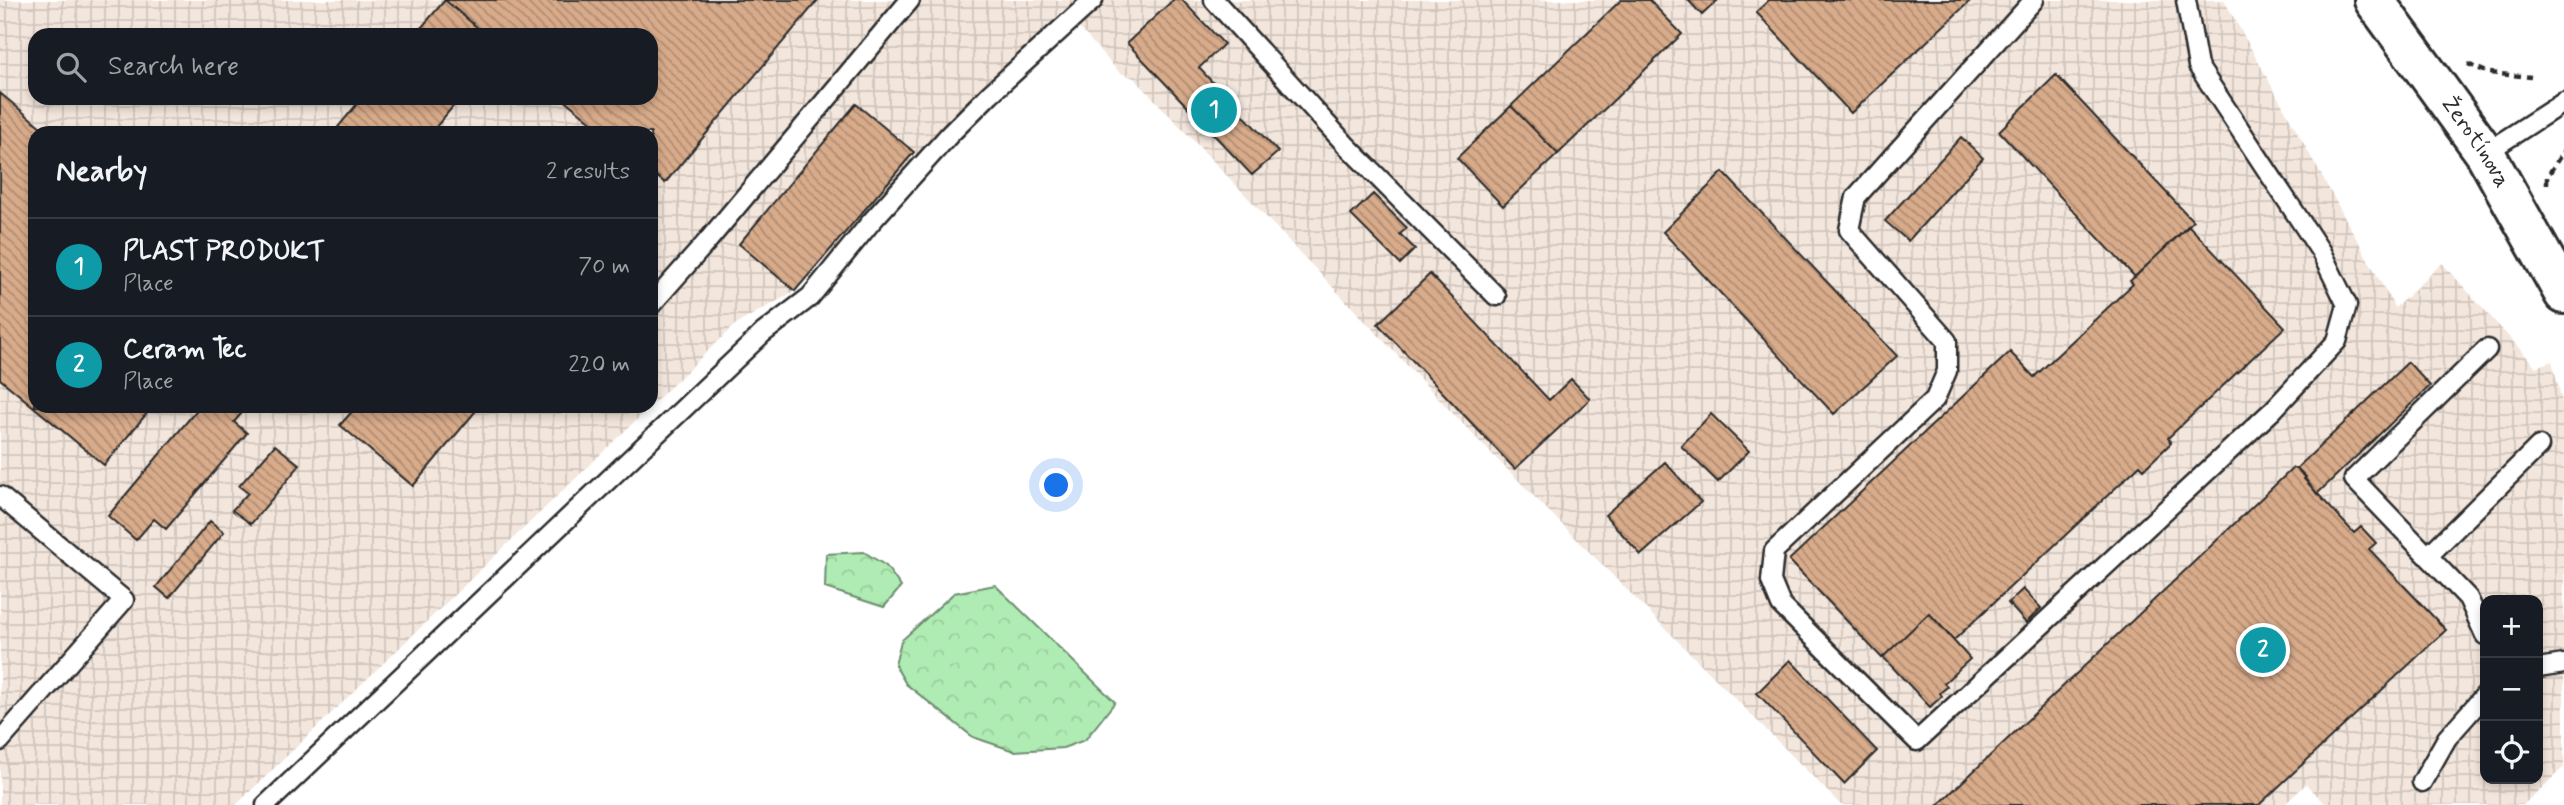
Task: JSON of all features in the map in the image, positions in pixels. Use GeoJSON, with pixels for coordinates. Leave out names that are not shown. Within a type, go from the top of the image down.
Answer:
{"type":"FeatureCollection","features":[{"type":"Feature","properties":{"kind":"street","name":"Žerotínova"},"geometry":{"type":"LineString","coordinates":[[2374,0],[2485,153],[2564,294]]}},
{"type":"Feature","properties":{"kind":"lane"},"geometry":{"type":"LineString","coordinates":[[658,297],[910,0]]}},
{"type":"Feature","properties":{"kind":"lane"},"geometry":{"type":"LineString","coordinates":[[266,805],[763,333],[810,297],[871,222],[950,135],[990,94],[1093,0]]}},
{"type":"Feature","properties":{"kind":"lane"},"geometry":{"type":"LineString","coordinates":[[1214,0],[1346,145],[1496,296]]}},
{"type":"Feature","properties":{"kind":"lane"},"geometry":{"type":"LineString","coordinates":[[2034,0],[1856,197],[1849,230],[1947,341],[1947,371],[1934,399],[1774,551],[1771,581],[1781,606],[1917,741],[2273,410],[2337,341],[2347,305],[2321,252],[2198,66],[2186,0]]}},
{"type":"Feature","properties":{"kind":"lane"},"geometry":{"type":"LineString","coordinates":[[2485,153],[2564,102]]}},
{"type":"Feature","properties":{"kind":"lane"},"geometry":{"type":"LineString","coordinates":[[2480,624],[2468,598],[2354,479],[2487,349]]}},
{"type":"Feature","properties":{"kind":"lane"},"geometry":{"type":"LineString","coordinates":[[2428,556],[2539,446]]}},
{"type":"Feature","properties":{"kind":"lane"},"geometry":{"type":"LineString","coordinates":[[0,496],[124,600],[0,741]]}},
{"type":"Feature","properties":{"kind":"lane"},"geometry":{"type":"LineString","coordinates":[[2543,667],[2564,664]]}},
{"type":"Feature","properties":{"kind":"lane"},"geometry":{"type":"LineString","coordinates":[[2422,782],[2447,738],[2480,701]]}},
{"type":"Feature","properties":{"kind":"path"},"geometry":{"type":"LineString","coordinates":[[2422,69],[2447,55],[2489,73],[2531,77]]}},
{"type":"Feature","properties":{"kind":"shaded area"},"geometry":{"type":"Polygon","coordinates":[[[0,0],[2224,0],[2395,308],[2442,263],[2536,367],[2552,361],[2564,409],[2564,767],[2523,805],[2327,805],[2306,784],[2284,805],[1841,805],[1480,442],[1134,78],[1120,73],[1063,10],[795,291],[736,324],[658,399],[658,126],[28,126],[28,413],[644,413],[236,805],[0,805],[0,0]]]}},
{"type":"Feature","properties":{"kind":"green space"},"geometry":{"type":"Polygon","coordinates":[[[864,552],[886,566],[901,587],[884,607],[825,588],[826,554],[864,552]]]}},
{"type":"Feature","properties":{"kind":"green space"},"geometry":{"type":"Polygon","coordinates":[[[995,585],[1115,702],[1085,740],[1063,748],[1014,751],[973,737],[906,684],[895,665],[901,641],[954,593],[995,585]]]}},
{"type":"Feature","properties":{"kind":"building"},"geometry":{"type":"Polygon","coordinates":[[[445,0],[818,0],[665,183],[658,178],[658,126],[596,126],[571,105],[658,105],[658,28],[478,28],[445,0]]]}},
{"type":"Feature","properties":{"kind":"building"},"geometry":{"type":"Polygon","coordinates":[[[445,0],[478,28],[421,28],[445,0]]]}},
{"type":"Feature","properties":{"kind":"building"},"geometry":{"type":"Polygon","coordinates":[[[1173,0],[1182,0],[1224,44],[1199,68],[1278,152],[1252,175],[1127,43],[1173,0]]]}},
{"type":"Feature","properties":{"kind":"building"},"geometry":{"type":"Polygon","coordinates":[[[1621,0],[1649,0],[1682,34],[1558,154],[1511,106],[1621,0]]]}},
{"type":"Feature","properties":{"kind":"building"},"geometry":{"type":"Polygon","coordinates":[[[1688,0],[1718,0],[1702,15],[1688,0]]]}},
{"type":"Feature","properties":{"kind":"building"},"geometry":{"type":"Polygon","coordinates":[[[1769,0],[1971,0],[1851,113],[1756,12],[1769,0]]]}},
{"type":"Feature","properties":{"kind":"building"},"geometry":{"type":"Polygon","coordinates":[[[2056,75],[2193,221],[2135,277],[1999,131],[2056,75]]]}},
{"type":"Feature","properties":{"kind":"building"},"geometry":{"type":"Polygon","coordinates":[[[0,93],[40,126],[28,126],[28,402],[0,379],[0,93]]]}},
{"type":"Feature","properties":{"kind":"building"},"geometry":{"type":"Polygon","coordinates":[[[856,104],[914,152],[795,291],[739,244],[856,104]]]}},
{"type":"Feature","properties":{"kind":"building"},"geometry":{"type":"Polygon","coordinates":[[[356,105],[454,105],[437,126],[339,126],[356,105]]]}},
{"type":"Feature","properties":{"kind":"building"},"geometry":{"type":"Polygon","coordinates":[[[1511,106],[1558,154],[1503,206],[1457,158],[1511,106]]]}},
{"type":"Feature","properties":{"kind":"building"},"geometry":{"type":"Polygon","coordinates":[[[1961,137],[1983,158],[1908,241],[1885,221],[1961,137]]]}},
{"type":"Feature","properties":{"kind":"building"},"geometry":{"type":"Polygon","coordinates":[[[1723,172],[1897,356],[1834,414],[1663,232],[1723,172]]]}},
{"type":"Feature","properties":{"kind":"building"},"geometry":{"type":"Polygon","coordinates":[[[1373,194],[1407,228],[1400,234],[1415,249],[1400,264],[1351,215],[1373,194]]]}},
{"type":"Feature","properties":{"kind":"building"},"geometry":{"type":"Polygon","coordinates":[[[2189,226],[2285,327],[2168,438],[2171,443],[2144,469],[2140,465],[1954,640],[1929,613],[1882,658],[1789,560],[2010,352],[2034,377],[2133,284],[2130,281],[2189,226]]]}},
{"type":"Feature","properties":{"kind":"building"},"geometry":{"type":"Polygon","coordinates":[[[1430,274],[1549,400],[1571,379],[1590,399],[1515,469],[1378,324],[1430,274]]]}},
{"type":"Feature","properties":{"kind":"building"},"geometry":{"type":"Polygon","coordinates":[[[2408,362],[2430,386],[2317,494],[2297,468],[2408,362]]]}},
{"type":"Feature","properties":{"kind":"building"},"geometry":{"type":"Polygon","coordinates":[[[41,413],[147,413],[104,465],[41,413]]]}},
{"type":"Feature","properties":{"kind":"building"},"geometry":{"type":"Polygon","coordinates":[[[194,413],[242,413],[234,422],[247,433],[166,529],[154,519],[136,540],[108,516],[194,413]]]}},
{"type":"Feature","properties":{"kind":"building"},"geometry":{"type":"Polygon","coordinates":[[[351,413],[474,413],[413,486],[340,425],[351,413]]]}},
{"type":"Feature","properties":{"kind":"building"},"geometry":{"type":"Polygon","coordinates":[[[1711,414],[1749,451],[1718,482],[1681,446],[1711,414]]]}},
{"type":"Feature","properties":{"kind":"building"},"geometry":{"type":"Polygon","coordinates":[[[275,445],[300,465],[251,524],[232,510],[248,493],[239,486],[275,445]]]}},
{"type":"Feature","properties":{"kind":"building"},"geometry":{"type":"Polygon","coordinates":[[[1665,462],[1701,502],[1641,555],[1605,515],[1665,462]]]}},
{"type":"Feature","properties":{"kind":"building"},"geometry":{"type":"Polygon","coordinates":[[[2293,468],[2297,468],[2306,477],[2304,479],[2354,533],[2361,527],[2376,543],[2369,549],[2446,630],[2259,805],[1938,805],[2293,468]]]}},
{"type":"Feature","properties":{"kind":"building"},"geometry":{"type":"Polygon","coordinates":[[[210,521],[224,532],[169,598],[156,587],[210,521]]]}},
{"type":"Feature","properties":{"kind":"building"},"geometry":{"type":"Polygon","coordinates":[[[2023,589],[2041,608],[2026,623],[2008,603],[2023,589]]]}},
{"type":"Feature","properties":{"kind":"building"},"geometry":{"type":"Polygon","coordinates":[[[1929,613],[1970,659],[1944,683],[1947,687],[1940,693],[1942,696],[1930,707],[1883,657],[1929,613]]]}},
{"type":"Feature","properties":{"kind":"building"},"geometry":{"type":"Polygon","coordinates":[[[1790,660],[1877,751],[1844,784],[1757,693],[1790,660]]]}},
{"type":"Feature","properties":{"kind":"place","name":"PLAST PRODUKT"},"geometry":{"type":"Point","coordinates":[1214,110]}},
{"type":"Feature","properties":{"kind":"place","name":"Ceram Tec"},"geometry":{"type":"Point","coordinates":[2263,650]}}]}
